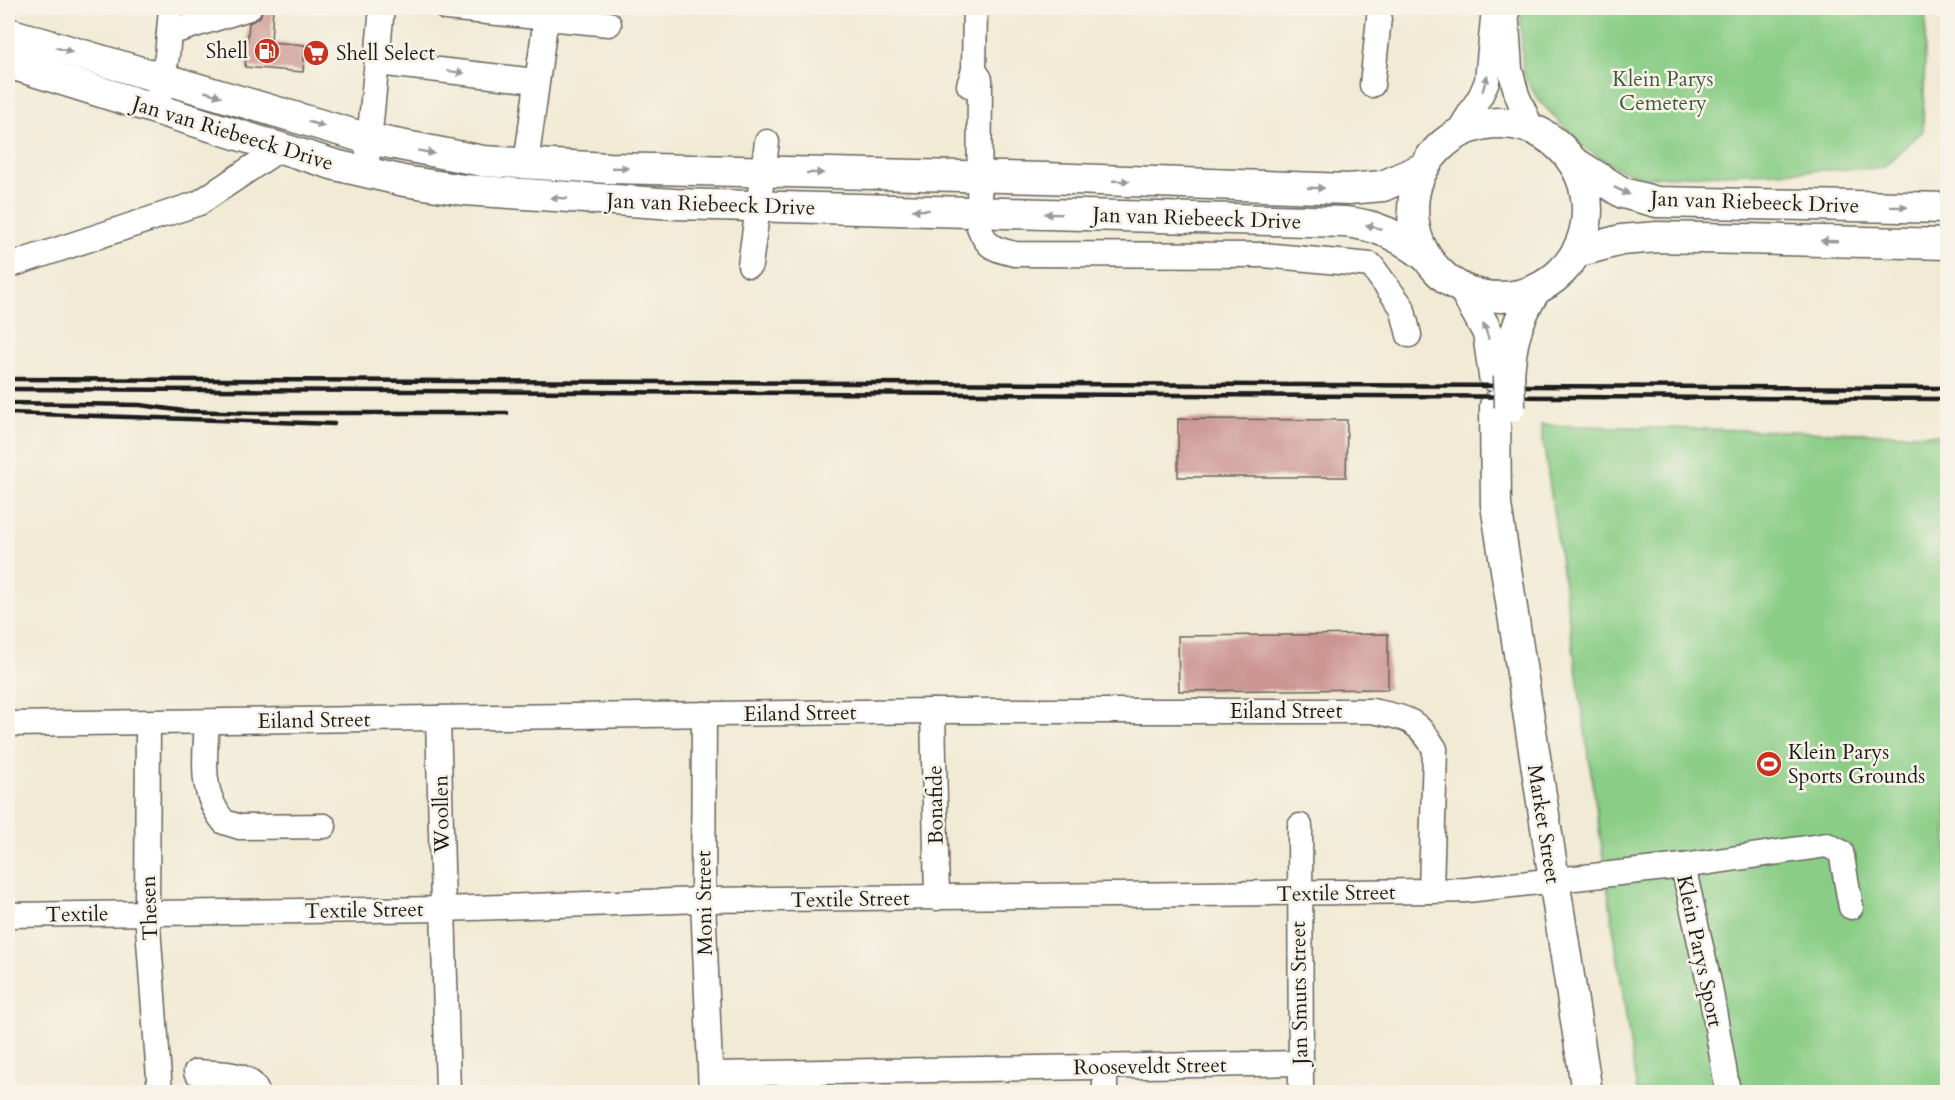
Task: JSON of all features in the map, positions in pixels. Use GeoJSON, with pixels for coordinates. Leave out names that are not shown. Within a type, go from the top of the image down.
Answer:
{"type":"FeatureCollection","features":[{"type":"Feature","properties":{"kind":"main road","name":"Jan van Riebeeck Drive"},"geometry":{"type":"LineString","coordinates":[[8,33],[369,139],[483,161],[761,172],[1348,189],[1383,186],[1423,168]]}},
{"type":"Feature","properties":{"kind":"main road","name":"Jan van Riebeeck Drive"},"geometry":{"type":"LineString","coordinates":[[8,63],[366,173],[502,194],[757,206],[1362,224],[1401,238],[1424,255]]}},
{"type":"Feature","properties":{"kind":"main road"},"geometry":{"type":"LineString","coordinates":[[1507,123],[1532,129],[1548,137],[1572,161],[1583,183],[1587,206],[1585,230],[1576,252],[1552,281],[1535,291],[1512,297],[1488,297],[1465,291],[1442,276],[1424,255],[1415,234],[1412,212],[1415,189],[1423,168],[1437,148],[1457,134],[1481,124],[1507,123]]}},
{"type":"Feature","properties":{"kind":"main road","name":"Jan van Riebeeck Drive"},"geometry":{"type":"LineString","coordinates":[[1572,161],[1623,193],[1658,202],[1947,208]]}},
{"type":"Feature","properties":{"kind":"main road","name":"Jan van Riebeeck Drive"},"geometry":{"type":"LineString","coordinates":[[1576,252],[1621,240],[1658,237],[1947,244]]}},
{"type":"Feature","properties":{"kind":"main road","name":"Market Street"},"geometry":{"type":"LineString","coordinates":[[1465,291],[1488,333],[1502,376]]}},
{"type":"Feature","properties":{"kind":"main road","name":"Market Street"},"geometry":{"type":"LineString","coordinates":[[1535,291],[1516,325],[1502,376],[1496,505],[1506,555],[1513,625],[1587,1092]]}},
{"type":"Feature","properties":{"kind":"street"},"geometry":{"type":"LineString","coordinates":[[157,108],[167,56],[171,8]]}},
{"type":"Feature","properties":{"kind":"street"},"geometry":{"type":"LineString","coordinates":[[169,33],[249,8]]}},
{"type":"Feature","properties":{"kind":"street"},"geometry":{"type":"LineString","coordinates":[[366,173],[382,8]]}},
{"type":"Feature","properties":{"kind":"street"},"geometry":{"type":"LineString","coordinates":[[446,8],[609,24]]}},
{"type":"Feature","properties":{"kind":"street"},"geometry":{"type":"LineString","coordinates":[[975,8],[974,70],[969,81],[973,177],[980,212],[979,227],[985,243],[997,250],[1015,254],[1263,255],[1371,265],[1402,308],[1409,335]]}},
{"type":"Feature","properties":{"kind":"street"},"geometry":{"type":"LineString","coordinates":[[1372,85],[1380,8]]}},
{"type":"Feature","properties":{"kind":"street"},"geometry":{"type":"LineString","coordinates":[[1457,134],[1487,81],[1494,8]]}},
{"type":"Feature","properties":{"kind":"street"},"geometry":{"type":"LineString","coordinates":[[1506,8],[1511,76],[1532,129]]}},
{"type":"Feature","properties":{"kind":"street"},"geometry":{"type":"LineString","coordinates":[[526,164],[546,17]]}},
{"type":"Feature","properties":{"kind":"street"},"geometry":{"type":"LineString","coordinates":[[377,63],[536,81]]}},
{"type":"Feature","properties":{"kind":"street"},"geometry":{"type":"LineString","coordinates":[[750,265],[761,172],[767,142]]}},
{"type":"Feature","properties":{"kind":"street"},"geometry":{"type":"LineString","coordinates":[[8,266],[199,203],[281,148]]}},
{"type":"Feature","properties":{"kind":"street","name":"Eiland Street"},"geometry":{"type":"LineString","coordinates":[[8,724],[933,711],[1372,711],[1403,718],[1424,729],[1435,749],[1431,891]]}},
{"type":"Feature","properties":{"kind":"street","name":"Bonafide"},"geometry":{"type":"LineString","coordinates":[[933,711],[937,898]]}},
{"type":"Feature","properties":{"kind":"street","name":"Moni Street"},"geometry":{"type":"LineString","coordinates":[[704,714],[703,900],[711,1083]]}},
{"type":"Feature","properties":{"kind":"street","name":"Woollen"},"geometry":{"type":"LineString","coordinates":[[438,718],[448,1092]]}},
{"type":"Feature","properties":{"kind":"street"},"geometry":{"type":"LineString","coordinates":[[207,722],[204,771],[208,797],[224,822],[240,827],[324,826]]}},
{"type":"Feature","properties":{"kind":"street","name":"Thesen"},"geometry":{"type":"LineString","coordinates":[[148,723],[147,913],[160,1092]]}},
{"type":"Feature","properties":{"kind":"street","name":"Jan Smuts Street"},"geometry":{"type":"LineString","coordinates":[[1300,826],[1298,894],[1300,1092]]}},
{"type":"Feature","properties":{"kind":"street"},"geometry":{"type":"LineString","coordinates":[[1683,866],[1806,846],[1827,845],[1841,852],[1851,907]]}},
{"type":"Feature","properties":{"kind":"street","name":"Klein Parys Sport"},"geometry":{"type":"LineString","coordinates":[[1552,880],[1683,866],[1710,987],[1728,1092]]}},
{"type":"Feature","properties":{"kind":"street","name":"Textile Street"},"geometry":{"type":"LineString","coordinates":[[147,913],[443,909],[703,900],[1431,891],[1552,880]]}},
{"type":"Feature","properties":{"kind":"street","name":"Textile"},"geometry":{"type":"LineString","coordinates":[[8,915],[147,913]]}},
{"type":"Feature","properties":{"kind":"street","name":"Rooseveldt Street"},"geometry":{"type":"LineString","coordinates":[[711,1083],[906,1082],[1105,1066],[1300,1063]]}},
{"type":"Feature","properties":{"kind":"street"},"geometry":{"type":"LineString","coordinates":[[1105,1066],[1105,1092]]}},
{"type":"Feature","properties":{"kind":"street"},"geometry":{"type":"LineString","coordinates":[[196,1072],[247,1077],[254,1083],[257,1092]]}},
{"type":"Feature","properties":{"kind":"green space","name":"Klein Parys Cemetery"},"geometry":{"type":"Polygon","coordinates":[[[1520,8],[1926,8],[1923,131],[1882,168],[1644,177],[1619,169],[1583,147],[1537,98],[1523,73],[1520,8]]]}},
{"type":"Feature","properties":{"kind":"green space","name":"Klein Parys Sports Grounds"},"geometry":{"type":"Polygon","coordinates":[[[1541,425],[1947,435],[1947,1092],[1637,1092],[1541,425]]]}},
{"type":"Feature","properties":{"kind":"building"},"geometry":{"type":"Polygon","coordinates":[[[263,8],[273,8],[271,42],[305,45],[303,72],[245,67],[249,23],[260,17],[263,8]]]}},
{"type":"Feature","properties":{"kind":"building"},"geometry":{"type":"Polygon","coordinates":[[[1178,419],[1347,420],[1346,477],[1178,477],[1178,419]]]}},
{"type":"Feature","properties":{"kind":"building"},"geometry":{"type":"Polygon","coordinates":[[[1388,634],[1388,689],[1179,691],[1178,636],[1388,634]]]}},
{"type":"Feature","properties":{"kind":"railway"},"geometry":{"type":"LineString","coordinates":[[8,379],[1948,388]]}},
{"type":"Feature","properties":{"kind":"railway"},"geometry":{"type":"LineString","coordinates":[[8,389],[1948,399]]}},
{"type":"Feature","properties":{"kind":"railway"},"geometry":{"type":"LineString","coordinates":[[8,403],[140,405],[184,411],[257,413],[507,413]]}},
{"type":"Feature","properties":{"kind":"railway"},"geometry":{"type":"LineString","coordinates":[[8,413],[334,424]]}},
{"type":"Feature","properties":{"kind":"place","name":"Shell"},"geometry":{"type":"Point","coordinates":[267,51]}},
{"type":"Feature","properties":{"kind":"place","name":"Shell Select"},"geometry":{"type":"Point","coordinates":[316,53]}},
{"type":"Feature","properties":{"kind":"place","name":"Klein Parys Sports Grounds"},"geometry":{"type":"Point","coordinates":[1769,764]}}]}
